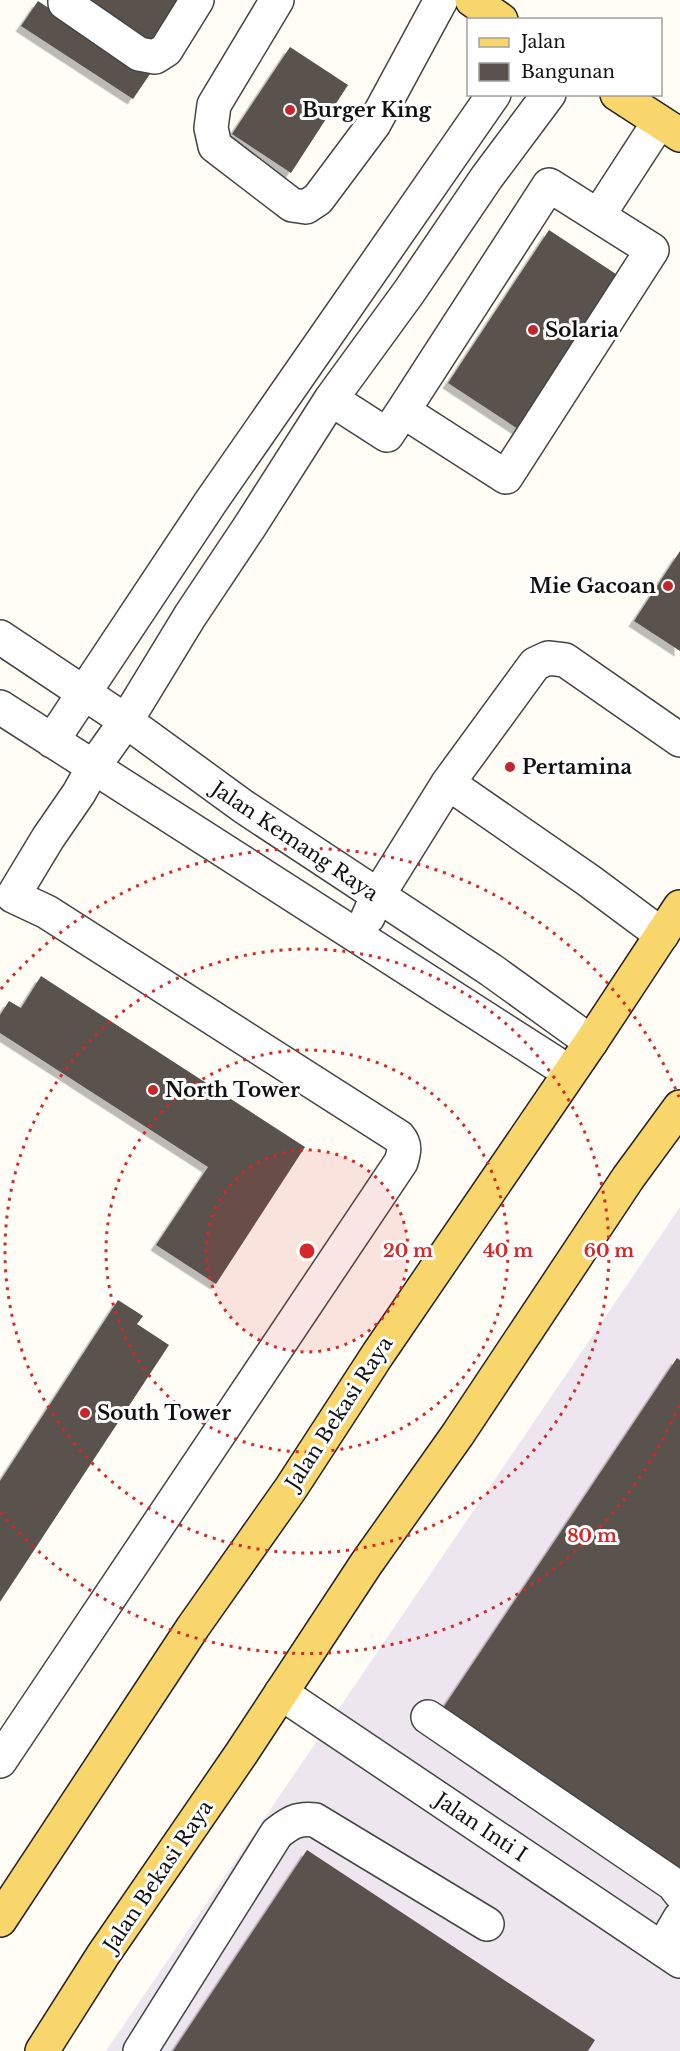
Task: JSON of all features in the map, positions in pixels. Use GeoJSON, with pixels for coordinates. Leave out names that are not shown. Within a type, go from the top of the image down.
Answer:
{"type":"FeatureCollection","features":[{"type":"Feature","properties":{"kind":"main road"},"geometry":{"type":"LineString","coordinates":[[471,0],[498,18]]}},
{"type":"Feature","properties":{"kind":"main road"},"geometry":{"type":"LineString","coordinates":[[620,96],[669,128]]}},
{"type":"Feature","properties":{"kind":"main road","name":"Jalan Bekasi Raya"},"geometry":{"type":"LineString","coordinates":[[0,1920],[193,1628],[291,1488],[378,1354],[591,1042],[680,907]]}},
{"type":"Feature","properties":{"kind":"main road","name":"Jalan Bekasi Raya"},"geometry":{"type":"LineString","coordinates":[[42,2051],[103,1955],[366,1564],[458,1434],[628,1178],[680,1107]]}},
{"type":"Feature","properties":{"kind":"street"},"geometry":{"type":"LineString","coordinates":[[65,0],[65,3],[139,54],[155,57],[166,50],[197,0]]}},
{"type":"Feature","properties":{"kind":"street"},"geometry":{"type":"LineString","coordinates":[[277,0],[214,105],[212,128],[215,146],[292,205],[306,207],[318,199],[374,124],[441,0]]}},
{"type":"Feature","properties":{"kind":"street"},"geometry":{"type":"LineString","coordinates":[[52,741],[210,503],[493,96]]}},
{"type":"Feature","properties":{"kind":"street"},"geometry":{"type":"LineString","coordinates":[[0,1761],[401,1162],[404,1149],[399,1137],[47,912],[6,906],[331,399],[409,292],[487,177],[548,96]]}},
{"type":"Feature","properties":{"kind":"street"},"geometry":{"type":"LineString","coordinates":[[598,216],[669,128]]}},
{"type":"Feature","properties":{"kind":"street"},"geometry":{"type":"LineString","coordinates":[[331,399],[387,435],[549,184],[652,250],[506,477],[403,411]]}},
{"type":"Feature","properties":{"kind":"street"},"geometry":{"type":"LineString","coordinates":[[210,503],[250,526]]}},
{"type":"Feature","properties":{"kind":"street","name":"Jalan Kemang Raya"},"geometry":{"type":"LineString","coordinates":[[0,637],[126,721],[235,801],[318,854],[377,897],[491,970],[591,1042]]}},
{"type":"Feature","properties":{"kind":"street"},"geometry":{"type":"LineString","coordinates":[[358,937],[377,897],[448,783],[535,664],[548,658],[565,660],[680,740]]}},
{"type":"Feature","properties":{"kind":"street"},"geometry":{"type":"LineString","coordinates":[[0,706],[569,1072]]}},
{"type":"Feature","properties":{"kind":"street"},"geometry":{"type":"LineString","coordinates":[[448,783],[588,880],[662,935]]}},
{"type":"Feature","properties":{"kind":"street","name":"Jalan Inti I"},"geometry":{"type":"LineString","coordinates":[[281,1693],[671,1955]]}},
{"type":"Feature","properties":{"kind":"street"},"geometry":{"type":"LineString","coordinates":[[428,1717],[673,1884],[680,1893]]}},
{"type":"Feature","properties":{"kind":"street"},"geometry":{"type":"LineString","coordinates":[[140,2051],[277,1833],[291,1822],[303,1819],[315,1820],[487,1924]]}},
{"type":"Feature","properties":{"kind":"street"},"geometry":{"type":"LineString","coordinates":[[671,1955],[680,1918]]}},
{"type":"Feature","properties":{"kind":"shaded area"},"geometry":{"type":"Polygon","coordinates":[[[680,1207],[680,2051],[106,2051],[680,1207]]]}},
{"type":"Feature","properties":{"kind":"building"},"geometry":{"type":"Polygon","coordinates":[[[75,0],[185,0],[152,50],[75,0]]]}},
{"type":"Feature","properties":{"kind":"building"},"geometry":{"type":"Polygon","coordinates":[[[38,1],[150,74],[133,99],[21,26],[38,1]]]}},
{"type":"Feature","properties":{"kind":"building","name":"Burger King"},"geometry":{"type":"Polygon","coordinates":[[[290,47],[348,85],[291,173],[232,134],[290,47]]]}},
{"type":"Feature","properties":{"kind":"building","name":"Solaria"},"geometry":{"type":"Polygon","coordinates":[[[549,230],[619,276],[518,429],[448,383],[549,230]]]}},
{"type":"Feature","properties":{"kind":"building","name":"Mie Gacoan"},"geometry":{"type":"Polygon","coordinates":[[[680,551],[680,651],[634,621],[680,551]]]}},
{"type":"Feature","properties":{"kind":"building","name":"North Tower"},"geometry":{"type":"Polygon","coordinates":[[[41,976],[305,1147],[216,1284],[156,1245],[208,1167],[0,1033],[0,1015],[9,1001],[21,1008],[41,976]]]}},
{"type":"Feature","properties":{"kind":"building","name":"South Tower"},"geometry":{"type":"Polygon","coordinates":[[[118,1300],[143,1316],[137,1324],[169,1345],[0,1602],[0,1481],[118,1300]]]}},
{"type":"Feature","properties":{"kind":"building"},"geometry":{"type":"Polygon","coordinates":[[[677,1358],[680,1360],[680,1873],[439,1714],[677,1358]]]}},
{"type":"Feature","properties":{"kind":"building"},"geometry":{"type":"Polygon","coordinates":[[[307,1850],[595,2040],[588,2051],[173,2051],[307,1850]]]}},
{"type":"Feature","properties":{"kind":"place","name":"Burger King"},"geometry":{"type":"Point","coordinates":[290,110]}},
{"type":"Feature","properties":{"kind":"place","name":"Solaria"},"geometry":{"type":"Point","coordinates":[533,330]}},
{"type":"Feature","properties":{"kind":"place","name":"Mie Gacoan"},"geometry":{"type":"Point","coordinates":[668,586]}},
{"type":"Feature","properties":{"kind":"place","name":"Pertamina"},"geometry":{"type":"Point","coordinates":[510,767]}},
{"type":"Feature","properties":{"kind":"place","name":"North Tower"},"geometry":{"type":"Point","coordinates":[153,1090]}},
{"type":"Feature","properties":{"kind":"place","name":"South Tower"},"geometry":{"type":"Point","coordinates":[85,1413]}}]}
